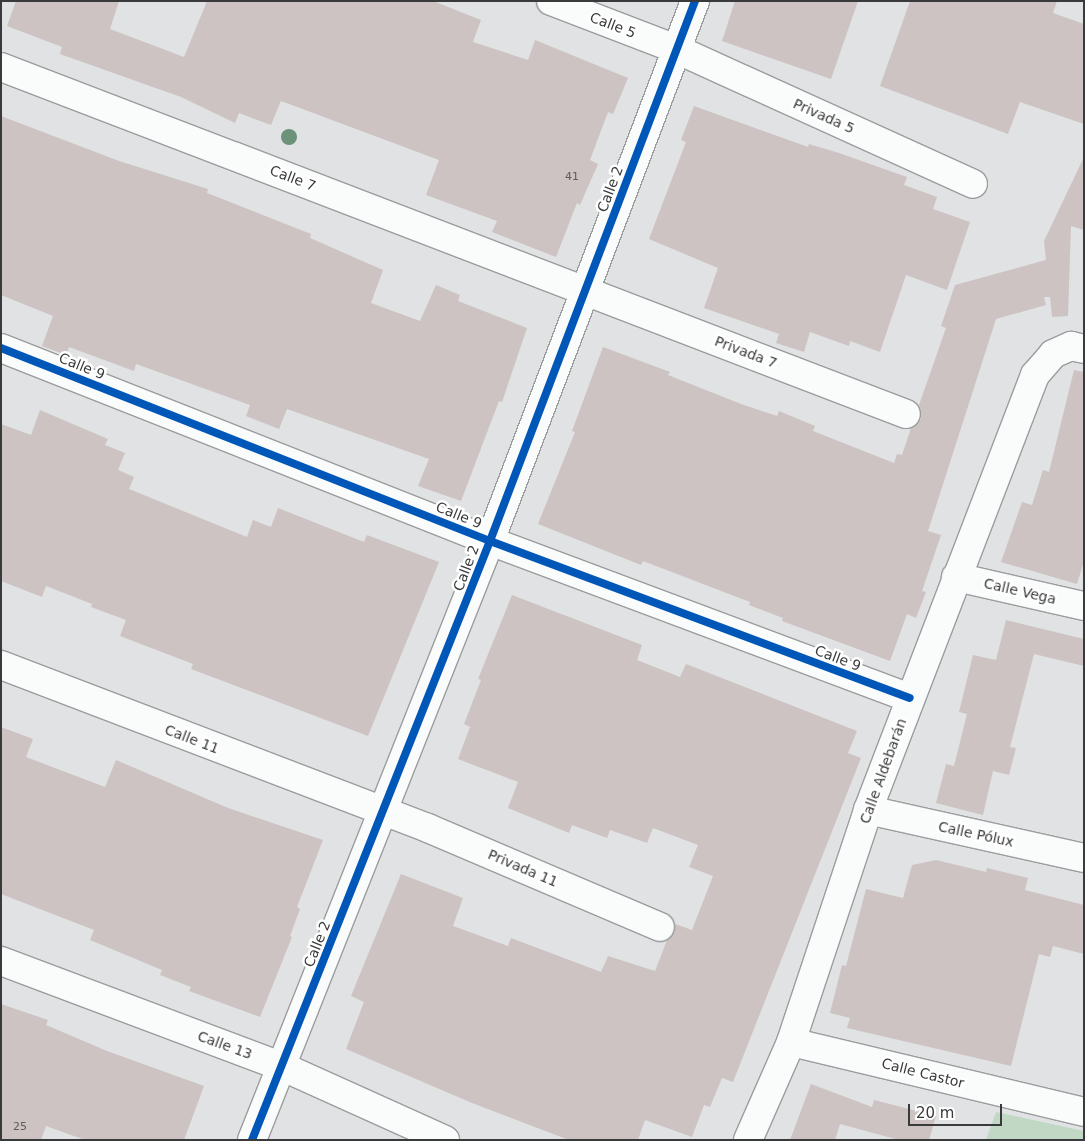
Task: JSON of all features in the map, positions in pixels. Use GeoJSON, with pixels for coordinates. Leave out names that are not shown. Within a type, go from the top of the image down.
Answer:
{"type":"FeatureCollection","features":[{"type":"Feature","properties":{"kind":"street","name":"Calle 5"},"geometry":{"type":"LineString","coordinates":[[551,1],[676,49]]}},
{"type":"Feature","properties":{"kind":"street","name":"Calle 2"},"geometry":{"type":"LineString","coordinates":[[252,1140],[280,1066],[384,812],[490,541],[695,1]]}},
{"type":"Feature","properties":{"kind":"street","name":"Privada 5"},"geometry":{"type":"LineString","coordinates":[[676,49],[973,184]]}},
{"type":"Feature","properties":{"kind":"street","name":"Calle 7"},"geometry":{"type":"LineString","coordinates":[[1,67],[585,290]]}},
{"type":"Feature","properties":{"kind":"street","name":"Privada 7"},"geometry":{"type":"LineString","coordinates":[[585,290],[906,414]]}},
{"type":"Feature","properties":{"kind":"street","name":"Calle Aldebarán"},"geometry":{"type":"LineString","coordinates":[[748,1140],[791,1042],[868,810],[1035,374],[1053,354],[1072,346],[1084,349]]}},
{"type":"Feature","properties":{"kind":"street","name":"Calle 9"},"geometry":{"type":"LineString","coordinates":[[1,348],[490,541],[910,698]]}},
{"type":"Feature","properties":{"kind":"street","name":"Calle Vega"},"geometry":{"type":"LineString","coordinates":[[956,577],[1084,606]]}},
{"type":"Feature","properties":{"kind":"street","name":"Calle 11"},"geometry":{"type":"LineString","coordinates":[[1,665],[384,812]]}},
{"type":"Feature","properties":{"kind":"street","name":"Calle Pólux"},"geometry":{"type":"LineString","coordinates":[[868,810],[1084,858]]}},
{"type":"Feature","properties":{"kind":"street","name":"Privada 11"},"geometry":{"type":"LineString","coordinates":[[384,812],[428,828],[660,927]]}},
{"type":"Feature","properties":{"kind":"street","name":"Calle 13"},"geometry":{"type":"LineString","coordinates":[[1,961],[280,1066],[445,1140]]}},
{"type":"Feature","properties":{"kind":"street","name":"Calle Castor"},"geometry":{"type":"LineString","coordinates":[[791,1042],[1084,1112]]}},
{"type":"Feature","properties":{"kind":"green space"},"geometry":{"type":"Polygon","coordinates":[[[996,1112],[1084,1131],[1084,1140],[986,1140],[996,1112]]]}},
{"type":"Feature","properties":{"kind":"building"},"geometry":{"type":"Polygon","coordinates":[[[16,1],[119,1],[110,29],[184,57],[207,1],[433,1],[481,20],[473,42],[528,60],[535,40],[628,78],[613,114],[608,112],[590,160],[598,164],[580,205],[577,203],[556,257],[492,232],[497,221],[426,195],[439,160],[281,101],[271,125],[239,113],[235,123],[181,97],[60,54],[62,47],[7,26],[16,1]]]}},
{"type":"Feature","properties":{"kind":"building"},"geometry":{"type":"Polygon","coordinates":[[[735,1],[858,1],[831,79],[722,41],[735,1]]]}},
{"type":"Feature","properties":{"kind":"building"},"geometry":{"type":"Polygon","coordinates":[[[910,1],[1057,1],[1053,13],[1084,24],[1084,124],[1020,102],[1008,134],[880,86],[910,1]]]}},
{"type":"Feature","properties":{"kind":"building"},"geometry":{"type":"Polygon","coordinates":[[[694,106],[808,147],[809,144],[839,153],[907,177],[904,185],[937,197],[933,209],[970,222],[947,290],[906,275],[880,352],[850,341],[849,346],[810,332],[804,352],[776,343],[779,334],[704,308],[718,268],[649,239],[686,142],[681,140],[694,106]]]}},
{"type":"Feature","properties":{"kind":"building"},"geometry":{"type":"Polygon","coordinates":[[[1,116],[119,161],[208,189],[207,193],[311,234],[310,238],[383,270],[371,303],[420,321],[436,285],[460,295],[458,301],[527,328],[502,402],[499,401],[461,501],[418,486],[429,459],[287,409],[279,429],[246,416],[250,405],[136,364],[134,371],[69,347],[66,355],[42,346],[53,316],[1,295],[1,116]]]}},
{"type":"Feature","properties":{"kind":"building"},"geometry":{"type":"Polygon","coordinates":[[[1084,157],[1084,230],[1071,226],[1068,316],[1052,317],[1050,297],[1044,297],[1046,305],[996,319],[928,531],[941,535],[922,591],[926,592],[916,618],[907,614],[890,661],[782,621],[783,618],[749,605],[750,602],[643,561],[641,565],[538,524],[575,432],[572,431],[603,347],[670,372],[668,375],[741,404],[777,416],[779,411],[815,426],[813,431],[894,463],[897,454],[902,455],[911,428],[921,419],[919,405],[946,328],[941,326],[955,285],[1046,260],[1044,241],[1084,157]]]}},
{"type":"Feature","properties":{"kind":"building"},"geometry":{"type":"Polygon","coordinates":[[[1074,370],[1084,372],[1084,561],[1077,584],[1001,562],[1022,502],[1032,505],[1043,470],[1049,472],[1074,370]]]}},
{"type":"Feature","properties":{"kind":"building"},"geometry":{"type":"Polygon","coordinates":[[[40,410],[108,439],[105,445],[125,453],[118,470],[134,477],[129,489],[247,537],[253,520],[271,527],[278,508],[364,542],[367,535],[439,562],[368,736],[191,669],[193,664],[120,636],[126,620],[91,607],[92,604],[46,586],[42,597],[1,581],[1,424],[31,435],[40,410]]]}},
{"type":"Feature","properties":{"kind":"building"},"geometry":{"type":"Polygon","coordinates":[[[512,595],[642,645],[637,660],[680,677],[686,664],[857,731],[848,753],[861,758],[733,1082],[722,1078],[710,1107],[704,1105],[692,1137],[645,1120],[638,1140],[569,1140],[472,1103],[346,1049],[364,1002],[351,996],[401,874],[463,898],[453,926],[508,946],[511,938],[601,972],[608,956],[655,971],[667,940],[674,933],[675,924],[692,930],[713,876],[689,867],[698,845],[653,828],[647,843],[610,830],[607,838],[572,825],[569,833],[508,808],[518,782],[458,759],[470,727],[464,724],[481,680],[478,679],[512,595]]]}},
{"type":"Feature","properties":{"kind":"building"},"geometry":{"type":"Polygon","coordinates":[[[1006,620],[1084,639],[1084,666],[1034,654],[1010,747],[1016,748],[1009,775],[993,771],[983,815],[936,803],[946,764],[954,766],[967,714],[959,712],[973,655],[996,660],[1006,620]]]}},
{"type":"Feature","properties":{"kind":"building"},"geometry":{"type":"Polygon","coordinates":[[[1,727],[33,739],[26,757],[105,787],[116,760],[228,808],[323,840],[297,907],[300,909],[290,936],[292,937],[260,1017],[189,991],[191,987],[160,975],[162,970],[90,940],[94,930],[1,894],[1,727]]]}},
{"type":"Feature","properties":{"kind":"building"},"geometry":{"type":"Polygon","coordinates":[[[936,860],[986,872],[987,868],[1028,878],[1025,890],[1084,905],[1084,954],[1053,946],[1050,957],[1039,954],[1011,1066],[847,1028],[850,1018],[830,1013],[842,965],[846,966],[866,889],[903,898],[912,865],[936,860]]]}},
{"type":"Feature","properties":{"kind":"building"},"geometry":{"type":"Polygon","coordinates":[[[1,1004],[48,1020],[46,1025],[107,1051],[204,1086],[184,1140],[85,1140],[46,1126],[41,1140],[1,1140],[1,1004]]]}},
{"type":"Feature","properties":{"kind":"building"},"geometry":{"type":"Polygon","coordinates":[[[811,1084],[872,1107],[874,1100],[936,1116],[929,1140],[899,1140],[840,1124],[835,1140],[790,1140],[811,1084]]]}},
{"type":"Feature","properties":{"kind":"cycle path"},"geometry":{"type":"LineString","coordinates":[[252,1140],[490,541],[695,1]]}},
{"type":"Feature","properties":{"kind":"cycle path"},"geometry":{"type":"LineString","coordinates":[[1,348],[490,541],[910,698]]}}]}
